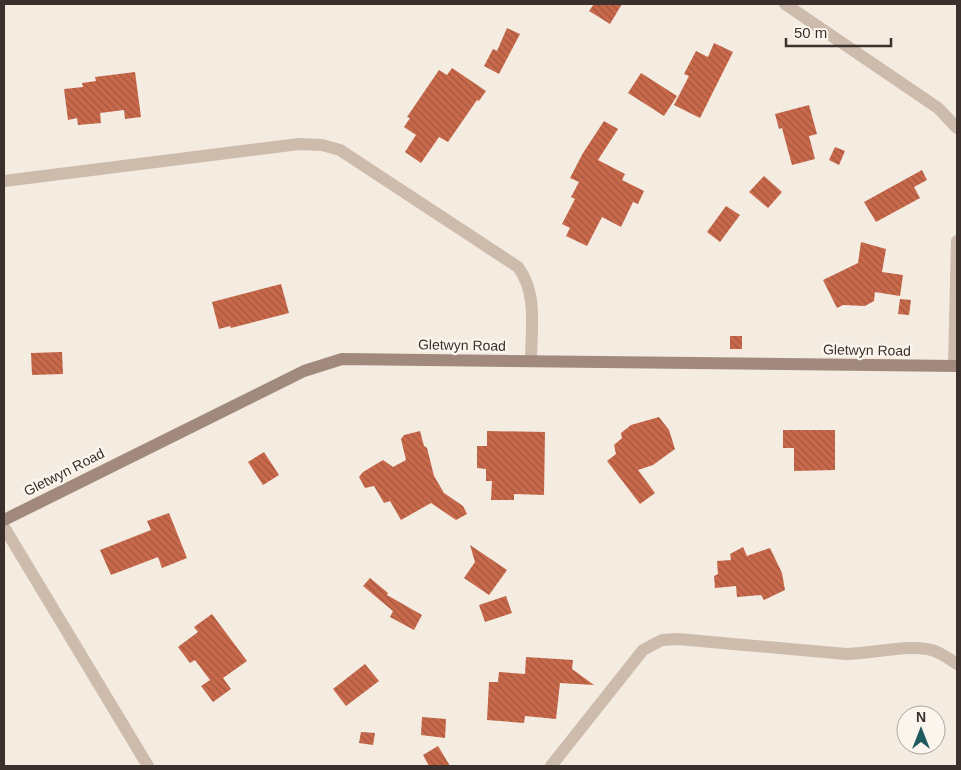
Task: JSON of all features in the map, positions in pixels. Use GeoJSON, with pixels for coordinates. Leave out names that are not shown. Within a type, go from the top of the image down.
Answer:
{"type":"FeatureCollection","features":[{"type":"Feature","properties":{"kind":"street"},"geometry":{"type":"LineString","coordinates":[[785,4],[938,108],[957,128]]}},
{"type":"Feature","properties":{"kind":"street"},"geometry":{"type":"LineString","coordinates":[[4,181],[299,144],[322,145],[340,150],[518,267],[526,279],[531,292],[531,361]]}},
{"type":"Feature","properties":{"kind":"street"},"geometry":{"type":"LineString","coordinates":[[956,366],[957,241]]}},
{"type":"Feature","properties":{"kind":"street","name":"Gletwyn Road"},"geometry":{"type":"LineString","coordinates":[[4,520],[304,370],[326,362],[356,358],[956,366]]}},
{"type":"Feature","properties":{"kind":"street"},"geometry":{"type":"LineString","coordinates":[[4,527],[148,766]]}},
{"type":"Feature","properties":{"kind":"street"},"geometry":{"type":"LineString","coordinates":[[551,766],[643,650],[662,640],[678,638],[846,654],[867,654],[922,648],[936,651],[957,664]]}},
{"type":"Feature","properties":{"kind":"building"},"geometry":{"type":"Polygon","coordinates":[[[594,4],[622,4],[610,24],[589,11],[594,4]]]}},
{"type":"Feature","properties":{"kind":"building"},"geometry":{"type":"Polygon","coordinates":[[[507,28],[520,34],[499,74],[484,66],[493,49],[497,51],[507,28]]]}},
{"type":"Feature","properties":{"kind":"building"},"geometry":{"type":"Polygon","coordinates":[[[714,43],[733,52],[700,118],[674,105],[689,76],[684,74],[696,51],[708,57],[714,43]]]}},
{"type":"Feature","properties":{"kind":"building"},"geometry":{"type":"Polygon","coordinates":[[[452,68],[486,91],[479,101],[477,100],[448,142],[439,137],[421,163],[405,152],[416,135],[404,127],[410,118],[407,117],[439,70],[447,75],[452,68]]]}},
{"type":"Feature","properties":{"kind":"building"},"geometry":{"type":"Polygon","coordinates":[[[135,72],[141,117],[125,119],[124,110],[100,113],[101,123],[78,125],[77,118],[68,120],[64,89],[83,87],[82,83],[96,81],[95,77],[135,72]]]}},
{"type":"Feature","properties":{"kind":"building"},"geometry":{"type":"Polygon","coordinates":[[[641,73],[677,96],[664,116],[628,93],[641,73]]]}},
{"type":"Feature","properties":{"kind":"building"},"geometry":{"type":"Polygon","coordinates":[[[809,105],[817,134],[809,136],[815,159],[792,165],[782,128],[779,129],[775,114],[809,105]]]}},
{"type":"Feature","properties":{"kind":"building"},"geometry":{"type":"Polygon","coordinates":[[[604,121],[618,129],[598,160],[625,174],[622,180],[644,191],[638,204],[633,202],[621,227],[602,217],[587,246],[566,236],[570,228],[562,224],[575,199],[571,197],[579,182],[570,178],[583,153],[604,121]]]}},
{"type":"Feature","properties":{"kind":"building"},"geometry":{"type":"Polygon","coordinates":[[[835,147],[845,151],[839,165],[829,160],[835,147]]]}},
{"type":"Feature","properties":{"kind":"building"},"geometry":{"type":"Polygon","coordinates":[[[922,170],[927,180],[914,187],[920,198],[876,222],[864,202],[922,170]]]}},
{"type":"Feature","properties":{"kind":"building"},"geometry":{"type":"Polygon","coordinates":[[[764,176],[782,192],[768,208],[749,192],[764,176]]]}},
{"type":"Feature","properties":{"kind":"building"},"geometry":{"type":"Polygon","coordinates":[[[726,206],[740,215],[720,242],[707,232],[726,206]]]}},
{"type":"Feature","properties":{"kind":"building"},"geometry":{"type":"Polygon","coordinates":[[[861,242],[886,249],[882,272],[903,275],[900,296],[875,292],[874,301],[865,306],[843,305],[837,308],[823,280],[858,263],[861,242]]]}},
{"type":"Feature","properties":{"kind":"building"},"geometry":{"type":"Polygon","coordinates":[[[281,284],[289,313],[231,328],[230,326],[219,329],[212,302],[281,284]]]}},
{"type":"Feature","properties":{"kind":"building"},"geometry":{"type":"Polygon","coordinates":[[[900,299],[911,300],[909,315],[898,314],[900,299]]]}},
{"type":"Feature","properties":{"kind":"building"},"geometry":{"type":"Polygon","coordinates":[[[730,336],[742,336],[742,349],[730,349],[730,336]]]}},
{"type":"Feature","properties":{"kind":"building"},"geometry":{"type":"Polygon","coordinates":[[[62,352],[63,374],[32,375],[31,353],[62,352]]]}},
{"type":"Feature","properties":{"kind":"building"},"geometry":{"type":"Polygon","coordinates":[[[659,417],[669,430],[675,449],[653,465],[638,470],[655,493],[640,504],[607,461],[616,454],[614,445],[622,438],[621,433],[631,425],[659,417]]]}},
{"type":"Feature","properties":{"kind":"building"},"geometry":{"type":"Polygon","coordinates":[[[783,430],[835,430],[835,470],[794,471],[794,448],[783,448],[783,430]]]}},
{"type":"Feature","properties":{"kind":"building"},"geometry":{"type":"Polygon","coordinates":[[[420,431],[424,446],[427,448],[434,476],[444,493],[463,506],[467,514],[456,520],[431,503],[401,520],[390,501],[384,503],[374,486],[365,488],[359,477],[363,472],[383,460],[393,467],[406,460],[401,439],[404,435],[420,431]]]}},
{"type":"Feature","properties":{"kind":"building"},"geometry":{"type":"Polygon","coordinates":[[[487,431],[545,432],[544,495],[514,494],[514,500],[491,500],[492,481],[486,481],[486,469],[477,468],[477,446],[487,446],[487,431]]]}},
{"type":"Feature","properties":{"kind":"building"},"geometry":{"type":"Polygon","coordinates":[[[264,452],[279,475],[263,485],[248,462],[264,452]]]}},
{"type":"Feature","properties":{"kind":"building"},"geometry":{"type":"Polygon","coordinates":[[[169,513],[187,558],[162,568],[158,557],[111,575],[100,550],[151,530],[147,521],[169,513]]]}},
{"type":"Feature","properties":{"kind":"building"},"geometry":{"type":"Polygon","coordinates":[[[470,545],[507,570],[489,595],[464,578],[475,562],[470,545]]]}},
{"type":"Feature","properties":{"kind":"building"},"geometry":{"type":"Polygon","coordinates":[[[743,547],[747,556],[770,548],[782,573],[785,590],[764,600],[761,595],[737,597],[736,586],[715,588],[714,576],[718,574],[717,561],[731,560],[730,554],[743,547]]]}},
{"type":"Feature","properties":{"kind":"building"},"geometry":{"type":"Polygon","coordinates":[[[370,578],[388,593],[387,595],[422,615],[414,630],[390,617],[393,611],[363,586],[370,578]]]}},
{"type":"Feature","properties":{"kind":"building"},"geometry":{"type":"Polygon","coordinates":[[[506,596],[512,613],[485,622],[479,605],[506,596]]]}},
{"type":"Feature","properties":{"kind":"building"},"geometry":{"type":"Polygon","coordinates":[[[212,614],[247,661],[223,678],[231,689],[213,702],[201,686],[210,680],[195,660],[190,663],[178,647],[198,632],[194,627],[212,614]]]}},
{"type":"Feature","properties":{"kind":"building"},"geometry":{"type":"Polygon","coordinates":[[[526,657],[573,660],[572,669],[594,685],[560,683],[556,719],[525,716],[524,723],[487,720],[489,682],[498,682],[499,672],[525,674],[526,657]]]}},
{"type":"Feature","properties":{"kind":"building"},"geometry":{"type":"Polygon","coordinates":[[[365,664],[379,681],[346,706],[333,689],[365,664]]]}},
{"type":"Feature","properties":{"kind":"building"},"geometry":{"type":"Polygon","coordinates":[[[422,717],[446,719],[445,738],[421,735],[422,717]]]}},
{"type":"Feature","properties":{"kind":"building"},"geometry":{"type":"Polygon","coordinates":[[[361,732],[375,733],[373,745],[359,743],[361,732]]]}},
{"type":"Feature","properties":{"kind":"building"},"geometry":{"type":"Polygon","coordinates":[[[438,746],[450,766],[429,766],[423,755],[438,746]]]}}]}
